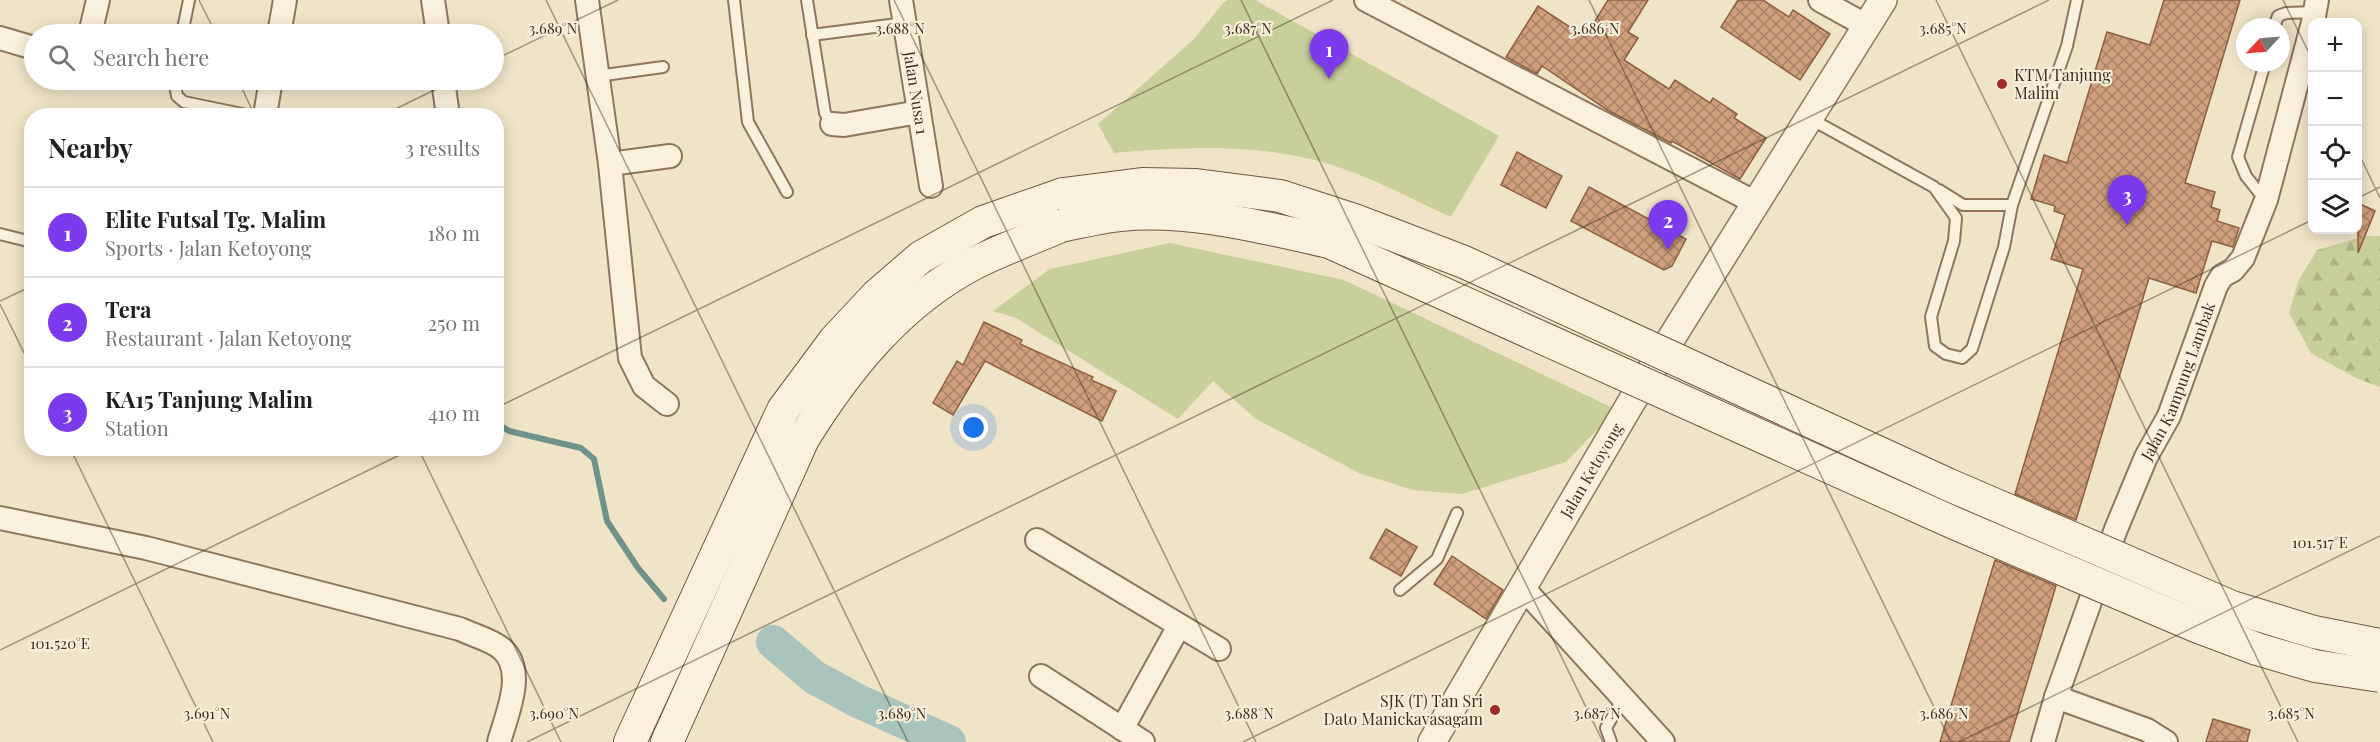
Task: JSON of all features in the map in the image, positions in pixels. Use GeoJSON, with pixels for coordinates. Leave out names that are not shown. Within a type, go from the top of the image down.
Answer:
{"type":"FeatureCollection","features":[{"type":"Feature","properties":{"kind":"main road"},"geometry":{"type":"LineString","coordinates":[[630,742],[783,410],[835,340],[877,295],[921,257],[983,222],[1063,194],[1142,184],[1196,185],[1280,196],[1354,220],[1464,262],[1947,484],[2232,607],[2314,632],[2380,645]]}},
{"type":"Feature","properties":{"kind":"main road"},"geometry":{"type":"LineString","coordinates":[[667,742],[803,440],[831,394],[870,346],[920,298],[972,265],[1060,226],[1120,215],[1180,215],[1234,221],[1329,242],[1954,523],[2196,626],[2257,649],[2303,662],[2380,676]]}},
{"type":"Feature","properties":{"kind":"street"},"geometry":{"type":"LineString","coordinates":[[92,24],[98,0]]}},
{"type":"Feature","properties":{"kind":"street"},"geometry":{"type":"LineString","coordinates":[[281,24],[285,0]]}},
{"type":"Feature","properties":{"kind":"street"},"geometry":{"type":"LineString","coordinates":[[433,0],[437,24]]}},
{"type":"Feature","properties":{"kind":"street"},"geometry":{"type":"LineString","coordinates":[[587,0],[610,164],[630,358],[644,386],[667,404]]}},
{"type":"Feature","properties":{"kind":"street","name":"Jalan Nusa 1"},"geometry":{"type":"LineString","coordinates":[[901,0],[931,186]]}},
{"type":"Feature","properties":{"kind":"street"},"geometry":{"type":"LineString","coordinates":[[1366,0],[1756,203]]}},
{"type":"Feature","properties":{"kind":"street"},"geometry":{"type":"LineString","coordinates":[[1820,0],[1867,26]]}},
{"type":"Feature","properties":{"kind":"street","name":"Jalan Ketoyong"},"geometry":{"type":"LineString","coordinates":[[1432,742],[1632,401],[1883,0]]}},
{"type":"Feature","properties":{"kind":"street","name":"Jalan Kampung Lambak"},"geometry":{"type":"LineString","coordinates":[[2043,742],[2056,697],[2116,529],[2146,457],[2169,417],[2216,286],[2222,276],[2243,258],[2266,200],[2314,15]]}},
{"type":"Feature","properties":{"kind":"street"},"geometry":{"type":"LineString","coordinates":[[0,38],[24,45]]}},
{"type":"Feature","properties":{"kind":"street"},"geometry":{"type":"LineString","coordinates":[[266,108],[269,90]]}},
{"type":"Feature","properties":{"kind":"street"},"geometry":{"type":"LineString","coordinates":[[444,90],[447,108]]}},
{"type":"Feature","properties":{"kind":"street"},"geometry":{"type":"LineString","coordinates":[[832,124],[919,112]]}},
{"type":"Feature","properties":{"kind":"street"},"geometry":{"type":"LineString","coordinates":[[610,164],[670,156]]}},
{"type":"Feature","properties":{"kind":"street"},"geometry":{"type":"LineString","coordinates":[[0,518],[146,548],[460,629],[502,649],[513,671],[514,683],[499,742]]}},
{"type":"Feature","properties":{"kind":"street"},"geometry":{"type":"LineString","coordinates":[[1038,540],[1219,649]]}},
{"type":"Feature","properties":{"kind":"street"},"geometry":{"type":"LineString","coordinates":[[1523,588],[1622,700],[1663,742]]}},
{"type":"Feature","properties":{"kind":"street"},"geometry":{"type":"LineString","coordinates":[[1122,729],[1179,626]]}},
{"type":"Feature","properties":{"kind":"street"},"geometry":{"type":"LineString","coordinates":[[1041,676],[1143,742]]}},
{"type":"Feature","properties":{"kind":"street"},"geometry":{"type":"LineString","coordinates":[[2056,697],[2147,730],[2166,742]]}},
{"type":"Feature","properties":{"kind":"lane"},"geometry":{"type":"LineString","coordinates":[[184,24],[189,0]]}},
{"type":"Feature","properties":{"kind":"lane"},"geometry":{"type":"LineString","coordinates":[[734,0],[748,122],[787,192]]}},
{"type":"Feature","properties":{"kind":"lane"},"geometry":{"type":"LineString","coordinates":[[807,0],[825,113],[832,124]]}},
{"type":"Feature","properties":{"kind":"lane"},"geometry":{"type":"LineString","coordinates":[[1934,187],[1956,218],[1954,242],[1932,317],[1935,346],[1946,354],[1962,358],[1972,349],[2004,248],[2012,205],[2067,46],[2077,0]]}},
{"type":"Feature","properties":{"kind":"lane"},"geometry":{"type":"LineString","coordinates":[[2277,18],[2286,13],[2314,15]]}},
{"type":"Feature","properties":{"kind":"lane"},"geometry":{"type":"LineString","coordinates":[[812,35],[904,23]]}},
{"type":"Feature","properties":{"kind":"lane"},"geometry":{"type":"LineString","coordinates":[[597,76],[663,67]]}},
{"type":"Feature","properties":{"kind":"lane"},"geometry":{"type":"LineString","coordinates":[[2262,72],[2238,157],[2246,176],[2266,200]]}},
{"type":"Feature","properties":{"kind":"lane"},"geometry":{"type":"LineString","coordinates":[[176,90],[177,96],[184,102],[213,108]]}},
{"type":"Feature","properties":{"kind":"lane"},"geometry":{"type":"LineString","coordinates":[[1809,118],[1963,205],[2012,205]]}},
{"type":"Feature","properties":{"kind":"lane"},"geometry":{"type":"LineString","coordinates":[[0,234],[24,240]]}},
{"type":"Feature","properties":{"kind":"lane"},"geometry":{"type":"LineString","coordinates":[[1400,590],[1437,559],[1457,513]]}},
{"type":"Feature","properties":{"kind":"lane"},"geometry":{"type":"LineString","coordinates":[[1611,742],[1608,739],[1606,728],[1622,700]]}},
{"type":"Feature","properties":{"kind":"green space"},"geometry":{"type":"Polygon","coordinates":[[[1228,0],[1255,0],[1499,136],[1451,217],[1344,169],[1306,158],[1259,150],[1210,148],[1114,153],[1098,124],[1194,39],[1228,0]]]}},
{"type":"Feature","properties":{"kind":"green space"},"geometry":{"type":"Polygon","coordinates":[[[2365,236],[2380,236],[2380,387],[2356,378],[2311,353],[2289,313],[2298,281],[2317,250],[2365,236]]]}},
{"type":"Feature","properties":{"kind":"green space"},"geometry":{"type":"Polygon","coordinates":[[[1170,243],[1344,280],[1611,407],[1600,427],[1566,462],[1462,494],[1413,490],[1359,473],[1256,419],[1213,381],[1178,419],[1016,318],[993,311],[1050,269],[1170,243]]]}},
{"type":"Feature","properties":{"kind":"building"},"geometry":{"type":"Polygon","coordinates":[[[1608,0],[1648,0],[1628,32],[1638,38],[1624,60],[1669,89],[1675,80],[1710,103],[1713,98],[1737,114],[1734,118],[1766,138],[1740,179],[1672,141],[1671,143],[1609,111],[1542,66],[1537,74],[1506,57],[1538,6],[1585,37],[1608,0]]]}},
{"type":"Feature","properties":{"kind":"building"},"geometry":{"type":"Polygon","coordinates":[[[1738,0],[1763,0],[1789,17],[1793,10],[1830,34],[1800,80],[1721,27],[1738,0]]]}},
{"type":"Feature","properties":{"kind":"building"},"geometry":{"type":"Polygon","coordinates":[[[2164,0],[2240,0],[2185,183],[2215,192],[2211,207],[2220,210],[2217,221],[2239,228],[2233,247],[2212,241],[2196,293],[2149,278],[2076,520],[2015,494],[2083,269],[2051,259],[2065,215],[2054,211],[2055,206],[2031,199],[2044,155],[2067,163],[2107,32],[2150,45],[2164,0]]]}},
{"type":"Feature","properties":{"kind":"building"},"geometry":{"type":"Polygon","coordinates":[[[1517,152],[1562,176],[1546,208],[1501,185],[1517,152]]]}},
{"type":"Feature","properties":{"kind":"building"},"geometry":{"type":"Polygon","coordinates":[[[1589,187],[1686,239],[1672,266],[1664,270],[1571,221],[1589,187]]]}},
{"type":"Feature","properties":{"kind":"building"},"geometry":{"type":"Polygon","coordinates":[[[2362,205],[2375,211],[2358,253],[2358,234],[2362,234],[2362,205]]]}},
{"type":"Feature","properties":{"kind":"building"},"geometry":{"type":"Polygon","coordinates":[[[984,322],[1022,340],[1020,344],[1093,377],[1091,380],[1116,391],[1102,421],[985,361],[953,415],[933,403],[957,361],[963,365],[984,322]]]}},
{"type":"Feature","properties":{"kind":"building"},"geometry":{"type":"Polygon","coordinates":[[[1386,529],[1417,547],[1401,576],[1370,558],[1386,529]]]}},
{"type":"Feature","properties":{"kind":"building"},"geometry":{"type":"Polygon","coordinates":[[[1452,556],[1503,590],[1486,619],[1434,584],[1452,556]]]}},
{"type":"Feature","properties":{"kind":"building"},"geometry":{"type":"Polygon","coordinates":[[[1995,560],[2056,586],[2009,742],[1940,742],[1995,560]]]}},
{"type":"Feature","properties":{"kind":"building"},"geometry":{"type":"Polygon","coordinates":[[[2213,719],[2250,730],[2247,742],[2206,742],[2213,719]]]}},
{"type":"Feature","properties":{"kind":"waterway"},"geometry":{"type":"LineString","coordinates":[[504,428],[581,448],[594,459],[607,521],[638,568],[664,599]]}},
{"type":"Feature","properties":{"kind":"waterway"},"geometry":{"type":"LineString","coordinates":[[773,642],[814,677],[858,701],[949,742]]}},
{"type":"Feature","properties":{"kind":"place","name":"Elite Futsal Tg. Malim"},"geometry":{"type":"Point","coordinates":[1329,79]}},
{"type":"Feature","properties":{"kind":"place","name":"KTM Tanjung Malim"},"geometry":{"type":"Point","coordinates":[2002,84]}},
{"type":"Feature","properties":{"kind":"place","name":"KA15 Tanjung Malim"},"geometry":{"type":"Point","coordinates":[2127,225]}},
{"type":"Feature","properties":{"kind":"place","name":"Tera"},"geometry":{"type":"Point","coordinates":[1668,250]}},
{"type":"Feature","properties":{"kind":"place","name":"SJK (T) Tan Sri Dato Manickavasagam"},"geometry":{"type":"Point","coordinates":[1495,710]}}]}
